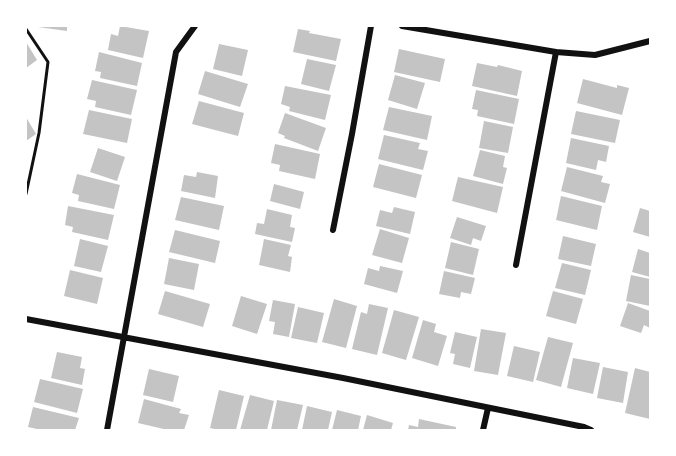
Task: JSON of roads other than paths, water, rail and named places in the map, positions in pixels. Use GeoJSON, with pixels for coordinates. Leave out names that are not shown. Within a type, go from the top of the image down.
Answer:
{"type":"FeatureCollection","features":[{"type":"Feature","properties":{"kind":"street"},"geometry":{"type":"LineString","coordinates":[[107,430],[176,52],[195,26]]}},
{"type":"Feature","properties":{"kind":"street"},"geometry":{"type":"LineString","coordinates":[[333,230],[371,26]]}},
{"type":"Feature","properties":{"kind":"street"},"geometry":{"type":"LineString","coordinates":[[402,26],[556,52],[595,55],[651,41]]}},
{"type":"Feature","properties":{"kind":"street"},"geometry":{"type":"LineString","coordinates":[[516,265],[556,52]]}},
{"type":"Feature","properties":{"kind":"street"},"geometry":{"type":"LineString","coordinates":[[26,319],[343,378],[591,430]]}},
{"type":"Feature","properties":{"kind":"street"},"geometry":{"type":"LineString","coordinates":[[483,430],[488,408]]}},
{"type":"Feature","properties":{"kind":"lane"},"geometry":{"type":"LineString","coordinates":[[26,29],[48,63],[39,133],[26,194]]}}]}
